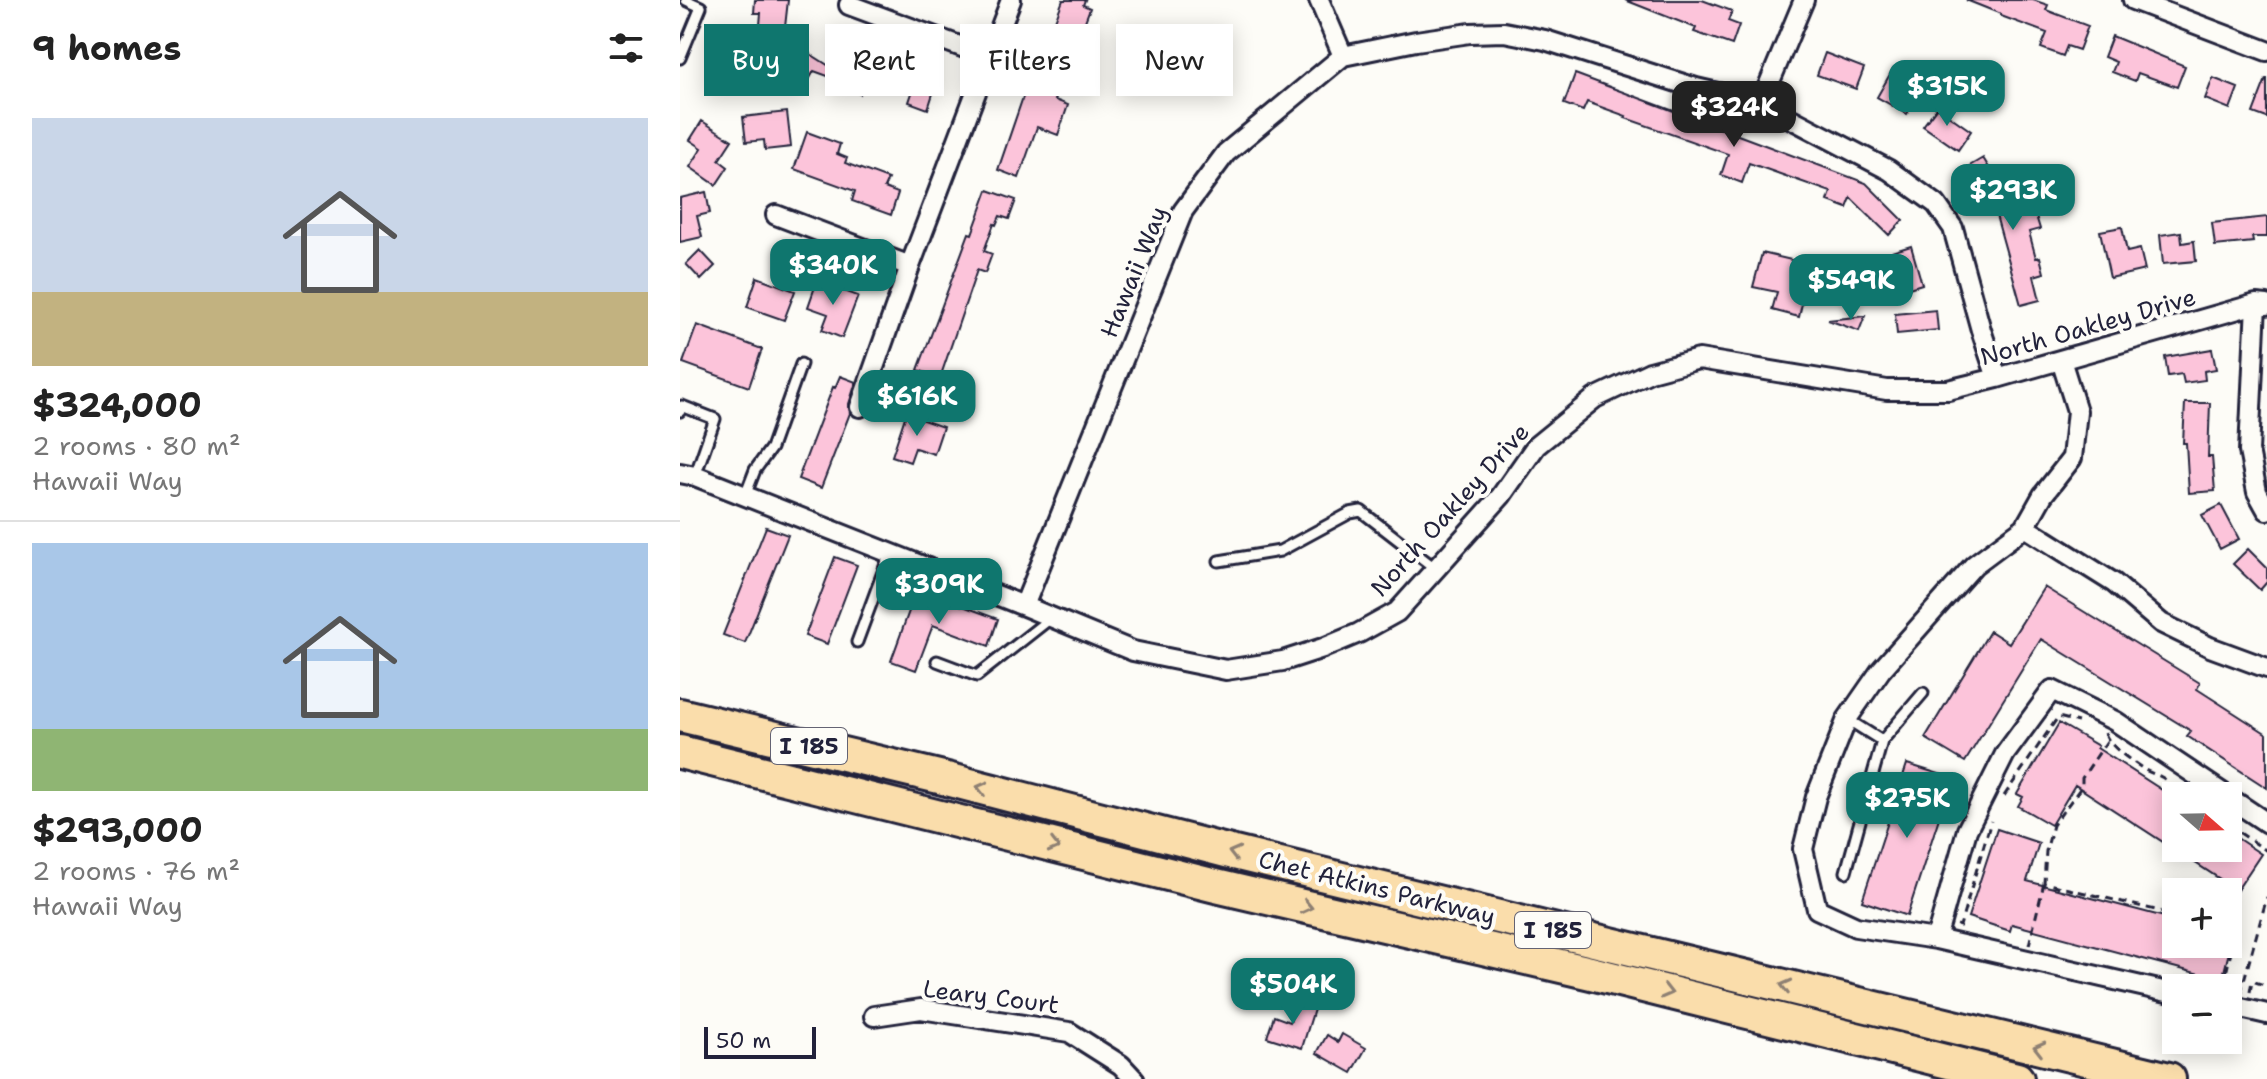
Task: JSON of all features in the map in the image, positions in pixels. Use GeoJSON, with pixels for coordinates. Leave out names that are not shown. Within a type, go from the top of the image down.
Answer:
{"type":"FeatureCollection","features":[{"type":"Feature","properties":{"kind":"highway"},"geometry":{"type":"LineString","coordinates":[[680,696],[939,777]]}},
{"type":"Feature","properties":{"kind":"highway","name":"Chet Atkins Parkway"},"geometry":{"type":"LineString","coordinates":[[680,715],[939,777],[1234,853],[2169,1079]]}},
{"type":"Feature","properties":{"kind":"highway","name":"Chet Atkins Parkway"},"geometry":{"type":"LineString","coordinates":[[680,752],[1216,886],[1591,973],[2017,1079]]}},
{"type":"Feature","properties":{"kind":"highway"},"geometry":{"type":"LineString","coordinates":[[680,765],[881,802]]}},
{"type":"Feature","properties":{"kind":"street"},"geometry":{"type":"LineString","coordinates":[[1002,24],[1011,0]]}},
{"type":"Feature","properties":{"kind":"street"},"geometry":{"type":"LineString","coordinates":[[1319,0],[1343,56]]}},
{"type":"Feature","properties":{"kind":"street"},"geometry":{"type":"LineString","coordinates":[[1761,103],[1804,0]]}},
{"type":"Feature","properties":{"kind":"street"},"geometry":{"type":"LineString","coordinates":[[2133,0],[2267,51]]}},
{"type":"Feature","properties":{"kind":"street"},"geometry":{"type":"LineString","coordinates":[[849,5],[960,46]]}},
{"type":"Feature","properties":{"kind":"street","name":"Hawaii Way"},"geometry":{"type":"LineString","coordinates":[[1024,606],[1183,211],[1226,153],[1343,56],[1416,41],[1470,33],[1504,32],[1545,40],[1696,88],[1761,103],[1889,170],[1936,204],[1953,228],[1997,378]]}},
{"type":"Feature","properties":{"kind":"street"},"geometry":{"type":"LineString","coordinates":[[860,407],[974,96]]}},
{"type":"Feature","properties":{"kind":"street"},"geometry":{"type":"LineString","coordinates":[[776,215],[910,266]]}},
{"type":"Feature","properties":{"kind":"street"},"geometry":{"type":"LineString","coordinates":[[2261,305],[2249,451],[2257,492],[2267,510]]}},
{"type":"Feature","properties":{"kind":"street","name":"North Oakley Drive"},"geometry":{"type":"LineString","coordinates":[[687,475],[1133,651],[1226,670],[1283,661],[1323,648],[1397,612],[1501,496],[1536,446],[1595,398],[1650,372],[1699,359],[1887,390],[1948,390],[2261,305]]}},
{"type":"Feature","properties":{"kind":"street"},"geometry":{"type":"LineString","coordinates":[[2061,360],[2077,411],[2072,458],[2043,495],[2025,527],[1974,565],[1881,670],[1847,719],[1816,797],[1803,849],[1817,909],[1856,927],[1939,930],[2026,959],[2162,991]]}},
{"type":"Feature","properties":{"kind":"street"},"geometry":{"type":"LineString","coordinates":[[2025,527],[2114,583],[2161,623],[2210,647],[2267,668]]}},
{"type":"Feature","properties":{"kind":"street"},"geometry":{"type":"LineString","coordinates":[[1939,930],[1967,830],[2005,754],[2052,690],[2115,721],[2206,782]]}},
{"type":"Feature","properties":{"kind":"street"},"geometry":{"type":"LineString","coordinates":[[2242,806],[2267,823]]}},
{"type":"Feature","properties":{"kind":"street"},"geometry":{"type":"LineString","coordinates":[[2242,1008],[2267,1014]]}},
{"type":"Feature","properties":{"kind":"street","name":"Leary Court"},"geometry":{"type":"LineString","coordinates":[[874,1016],[921,1009],[1069,1032],[1121,1065],[1134,1079]]}},
{"type":"Feature","properties":{"kind":"lane"},"geometry":{"type":"LineString","coordinates":[[680,58],[682,46],[701,7],[686,0]]}},
{"type":"Feature","properties":{"kind":"lane"},"geometry":{"type":"LineString","coordinates":[[745,496],[755,470],[771,448],[801,364]]}},
{"type":"Feature","properties":{"kind":"lane"},"geometry":{"type":"LineString","coordinates":[[680,411],[682,406],[715,419],[687,475]]}},
{"type":"Feature","properties":{"kind":"lane"},"geometry":{"type":"LineString","coordinates":[[1219,561],[1280,551],[1350,513],[1361,511],[1436,569]]}},
{"type":"Feature","properties":{"kind":"lane"},"geometry":{"type":"LineString","coordinates":[[857,642],[890,553]]}},
{"type":"Feature","properties":{"kind":"lane"},"geometry":{"type":"LineString","coordinates":[[937,661],[977,676],[1052,617]]}},
{"type":"Feature","properties":{"kind":"lane"},"geometry":{"type":"LineString","coordinates":[[1846,872],[1882,741],[1923,693]]}},
{"type":"Feature","properties":{"kind":"lane"},"geometry":{"type":"LineString","coordinates":[[1847,719],[1882,741]]}},
{"type":"Feature","properties":{"kind":"path"},"geometry":{"type":"LineString","coordinates":[[2004,796],[2058,717],[2088,725]]}},
{"type":"Feature","properties":{"kind":"path"},"geometry":{"type":"LineString","coordinates":[[2104,729],[2107,741],[2168,782]]}},
{"type":"Feature","properties":{"kind":"path"},"geometry":{"type":"LineString","coordinates":[[2026,959],[2044,883],[2046,851],[2053,825],[2082,786],[2082,778],[2107,741]]}},
{"type":"Feature","properties":{"kind":"path"},"geometry":{"type":"LineString","coordinates":[[1939,930],[1960,926],[1995,810]]}},
{"type":"Feature","properties":{"kind":"path"},"geometry":{"type":"LineString","coordinates":[[2242,834],[2267,851]]}},
{"type":"Feature","properties":{"kind":"path"},"geometry":{"type":"LineString","coordinates":[[2044,883],[2162,912]]}},
{"type":"Feature","properties":{"kind":"path"},"geometry":{"type":"LineString","coordinates":[[2242,986],[2267,897]]}},
{"type":"Feature","properties":{"kind":"path"},"geometry":{"type":"LineString","coordinates":[[2242,990],[2250,993],[2252,981],[2267,986]]}},
{"type":"Feature","properties":{"kind":"building"},"geometry":{"type":"Polygon","coordinates":[[[755,0],[788,0],[785,24],[760,24],[761,13],[754,13],[755,0]]]}},
{"type":"Feature","properties":{"kind":"building"},"geometry":{"type":"Polygon","coordinates":[[[1063,0],[1085,0],[1083,5],[1090,8],[1084,24],[1054,24],[1063,0]]]}},
{"type":"Feature","properties":{"kind":"building"},"geometry":{"type":"Polygon","coordinates":[[[1625,0],[1702,0],[1732,11],[1728,21],[1739,25],[1732,45],[1694,32],[1696,28],[1625,0]]]}},
{"type":"Feature","properties":{"kind":"building"},"geometry":{"type":"Polygon","coordinates":[[[1966,0],[2033,0],[2048,5],[2046,10],[2088,26],[2079,50],[2067,46],[2063,56],[2041,48],[2047,33],[1966,0]]]}},
{"type":"Feature","properties":{"kind":"building"},"geometry":{"type":"Polygon","coordinates":[[[2112,36],[2185,66],[2177,87],[2138,73],[2135,81],[2112,72],[2116,62],[2104,57],[2112,36]]]}},
{"type":"Feature","properties":{"kind":"building"},"geometry":{"type":"Polygon","coordinates":[[[809,53],[825,63],[825,75],[814,71],[810,78],[809,53]]]}},
{"type":"Feature","properties":{"kind":"building"},"geometry":{"type":"Polygon","coordinates":[[[1825,53],[1864,68],[1856,89],[1817,75],[1825,53]]]}},
{"type":"Feature","properties":{"kind":"building"},"geometry":{"type":"Polygon","coordinates":[[[1909,65],[1929,77],[1907,114],[1877,97],[1893,69],[1903,75],[1909,65]]]}},
{"type":"Feature","properties":{"kind":"building"},"geometry":{"type":"Polygon","coordinates":[[[1575,74],[1866,183],[1903,220],[1889,235],[1851,198],[1847,208],[1828,201],[1831,192],[1749,163],[1742,183],[1721,175],[1728,154],[1587,102],[1583,111],[1564,104],[1575,74]]]}},
{"type":"Feature","properties":{"kind":"building"},"geometry":{"type":"Polygon","coordinates":[[[2213,78],[2238,88],[2230,109],[2205,99],[2213,78]]]}},
{"type":"Feature","properties":{"kind":"building"},"geometry":{"type":"Polygon","coordinates":[[[2267,79],[2267,118],[2253,113],[2267,79]]]}},
{"type":"Feature","properties":{"kind":"building"},"geometry":{"type":"Polygon","coordinates":[[[911,96],[932,96],[928,109],[909,102],[911,96]]]}},
{"type":"Feature","properties":{"kind":"building"},"geometry":{"type":"Polygon","coordinates":[[[1023,96],[1056,96],[1055,100],[1068,105],[1058,135],[1037,127],[1019,178],[998,170],[1023,96]]]}},
{"type":"Feature","properties":{"kind":"building"},"geometry":{"type":"Polygon","coordinates":[[[1937,107],[1971,131],[1958,150],[1923,126],[1937,107]]]}},
{"type":"Feature","properties":{"kind":"building"},"geometry":{"type":"Polygon","coordinates":[[[787,112],[791,147],[765,150],[764,140],[746,142],[743,117],[787,112]]]}},
{"type":"Feature","properties":{"kind":"building"},"geometry":{"type":"Polygon","coordinates":[[[702,121],[732,140],[719,160],[728,167],[716,185],[690,167],[702,148],[690,140],[702,121]]]}},
{"type":"Feature","properties":{"kind":"building"},"geometry":{"type":"Polygon","coordinates":[[[807,132],[840,144],[837,154],[847,158],[845,163],[888,179],[884,188],[898,193],[891,215],[852,201],[855,191],[794,169],[807,132]]]}},
{"type":"Feature","properties":{"kind":"building"},"geometry":{"type":"Polygon","coordinates":[[[1983,158],[2014,208],[2032,203],[2040,229],[2029,232],[2044,273],[2034,276],[2040,300],[2021,305],[1992,201],[1988,204],[1966,168],[1983,158]]]}},
{"type":"Feature","properties":{"kind":"building"},"geometry":{"type":"Polygon","coordinates":[[[988,190],[1016,200],[1009,219],[1000,216],[994,224],[984,251],[992,254],[985,273],[977,270],[940,378],[918,370],[988,190]]]}},
{"type":"Feature","properties":{"kind":"building"},"geometry":{"type":"Polygon","coordinates":[[[706,192],[710,213],[697,216],[702,237],[680,242],[680,198],[706,192]]]}},
{"type":"Feature","properties":{"kind":"building"},"geometry":{"type":"Polygon","coordinates":[[[2267,217],[2267,237],[2252,237],[2253,242],[2215,246],[2212,223],[2267,217]]]}},
{"type":"Feature","properties":{"kind":"building"},"geometry":{"type":"Polygon","coordinates":[[[2122,227],[2127,252],[2140,249],[2145,270],[2110,278],[2100,231],[2122,227]]]}},
{"type":"Feature","properties":{"kind":"building"},"geometry":{"type":"Polygon","coordinates":[[[2181,232],[2182,243],[2194,241],[2196,261],[2163,264],[2160,235],[2181,232]]]}},
{"type":"Feature","properties":{"kind":"building"},"geometry":{"type":"Polygon","coordinates":[[[1911,246],[1922,284],[1899,291],[1888,253],[1911,246]]]}},
{"type":"Feature","properties":{"kind":"building"},"geometry":{"type":"Polygon","coordinates":[[[700,250],[715,266],[701,280],[686,264],[700,250]]]}},
{"type":"Feature","properties":{"kind":"building"},"geometry":{"type":"Polygon","coordinates":[[[1762,253],[1800,262],[1794,287],[1805,290],[1799,317],[1772,310],[1777,292],[1753,287],[1762,253]]]}},
{"type":"Feature","properties":{"kind":"building"},"geometry":{"type":"Polygon","coordinates":[[[757,277],[795,291],[784,320],[747,307],[757,277]]]}},
{"type":"Feature","properties":{"kind":"building"},"geometry":{"type":"Polygon","coordinates":[[[817,281],[858,296],[842,338],[822,330],[828,314],[808,307],[817,281]]]}},
{"type":"Feature","properties":{"kind":"building"},"geometry":{"type":"Polygon","coordinates":[[[1936,310],[1938,330],[1897,334],[1895,314],[1936,310]]]}},
{"type":"Feature","properties":{"kind":"building"},"geometry":{"type":"Polygon","coordinates":[[[1865,316],[1859,331],[1828,320],[1865,316]]]}},
{"type":"Feature","properties":{"kind":"building"},"geometry":{"type":"Polygon","coordinates":[[[697,325],[762,349],[749,387],[683,363],[697,325]]]}},
{"type":"Feature","properties":{"kind":"building"},"geometry":{"type":"Polygon","coordinates":[[[2212,349],[2216,369],[2204,371],[2205,380],[2184,383],[2182,374],[2168,376],[2165,357],[2212,349]]]}},
{"type":"Feature","properties":{"kind":"building"},"geometry":{"type":"Polygon","coordinates":[[[840,376],[856,382],[849,404],[850,413],[821,488],[798,479],[840,376]]]}},
{"type":"Feature","properties":{"kind":"building"},"geometry":{"type":"Polygon","coordinates":[[[2185,403],[2210,403],[2208,457],[2212,457],[2215,491],[2189,493],[2186,443],[2183,443],[2185,403]]]}},
{"type":"Feature","properties":{"kind":"building"},"geometry":{"type":"Polygon","coordinates":[[[906,414],[943,427],[934,454],[915,448],[910,462],[892,456],[906,414]]]}},
{"type":"Feature","properties":{"kind":"building"},"geometry":{"type":"Polygon","coordinates":[[[2221,505],[2239,539],[2220,549],[2202,515],[2221,505]]]}},
{"type":"Feature","properties":{"kind":"building"},"geometry":{"type":"Polygon","coordinates":[[[766,527],[788,535],[745,643],[723,635],[766,527]]]}},
{"type":"Feature","properties":{"kind":"building"},"geometry":{"type":"Polygon","coordinates":[[[2248,549],[2267,568],[2267,582],[2260,590],[2233,564],[2248,549]]]}},
{"type":"Feature","properties":{"kind":"building"},"geometry":{"type":"Polygon","coordinates":[[[835,557],[857,565],[827,644],[805,636],[835,557]]]}},
{"type":"Feature","properties":{"kind":"building"},"geometry":{"type":"Polygon","coordinates":[[[2044,587],[2200,683],[2197,689],[2267,734],[2267,788],[2187,736],[2191,731],[2041,639],[1965,762],[1925,738],[1990,631],[2009,643],[2044,587]]]}},
{"type":"Feature","properties":{"kind":"building"},"geometry":{"type":"Polygon","coordinates":[[[917,589],[998,619],[989,646],[933,625],[916,670],[891,661],[917,589]]]}},
{"type":"Feature","properties":{"kind":"building"},"geometry":{"type":"Polygon","coordinates":[[[2059,723],[2162,790],[2162,841],[2075,785],[2051,825],[2018,806],[2023,797],[2017,794],[2059,723]]]}},
{"type":"Feature","properties":{"kind":"building"},"geometry":{"type":"Polygon","coordinates":[[[1907,764],[1952,778],[1907,916],[1862,901],[1907,764]]]}},
{"type":"Feature","properties":{"kind":"building"},"geometry":{"type":"Polygon","coordinates":[[[1997,829],[2039,843],[2027,881],[2162,916],[2162,958],[2228,958],[2224,974],[2200,974],[2012,924],[2010,931],[1968,917],[1997,829]]]}},
{"type":"Feature","properties":{"kind":"building"},"geometry":{"type":"Polygon","coordinates":[[[2242,841],[2261,854],[2242,882],[2242,878],[2218,878],[2194,862],[2242,862],[2242,841]]]}},
{"type":"Feature","properties":{"kind":"building"},"geometry":{"type":"Polygon","coordinates":[[[1298,1000],[1315,1006],[1302,1048],[1267,1037],[1274,1016],[1290,1022],[1298,1000]]]}},
{"type":"Feature","properties":{"kind":"building"},"geometry":{"type":"Polygon","coordinates":[[[1342,1034],[1366,1048],[1352,1073],[1317,1053],[1327,1035],[1338,1042],[1342,1034]]]}}]}
